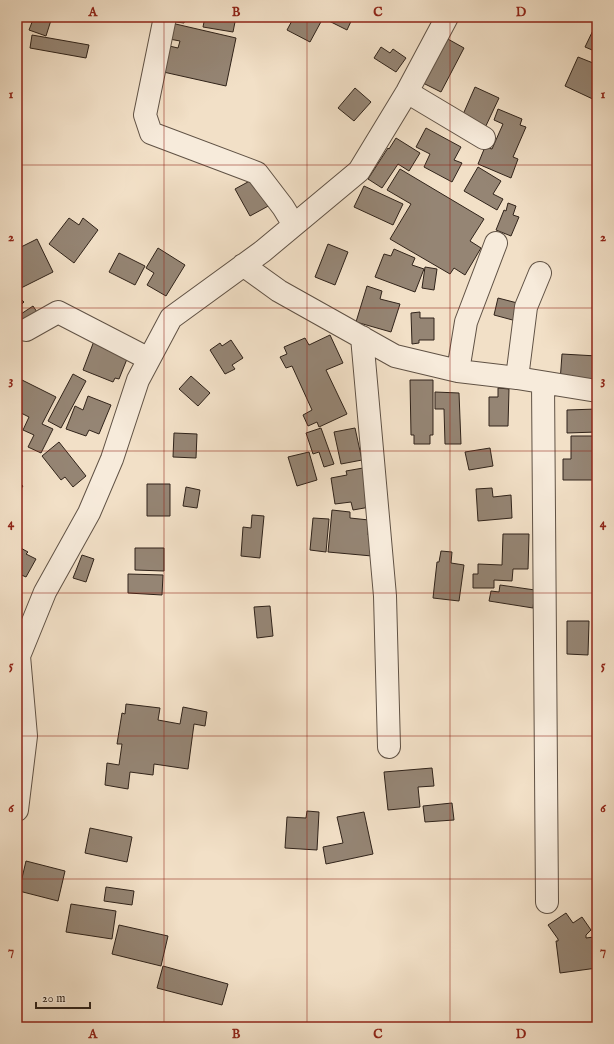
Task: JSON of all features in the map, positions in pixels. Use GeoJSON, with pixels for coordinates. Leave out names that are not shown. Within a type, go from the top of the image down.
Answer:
{"type":"FeatureCollection","features":[{"type":"Feature","properties":{"kind":"street"},"geometry":{"type":"LineString","coordinates":[[165,17],[145,115],[151,133],[257,173],[283,207],[294,225]]}},
{"type":"Feature","properties":{"kind":"street"},"geometry":{"type":"LineString","coordinates":[[17,810],[26,736],[19,656],[45,592],[90,513],[112,459],[138,380],[171,318],[263,251],[360,171],[407,92],[447,17]]}},
{"type":"Feature","properties":{"kind":"street"},"geometry":{"type":"LineString","coordinates":[[407,92],[484,138]]}},
{"type":"Feature","properties":{"kind":"street"},"geometry":{"type":"LineString","coordinates":[[458,371],[466,322],[496,243]]}},
{"type":"Feature","properties":{"kind":"street"},"geometry":{"type":"LineString","coordinates":[[243,265],[278,291],[395,356],[458,371],[597,390]]}},
{"type":"Feature","properties":{"kind":"street"},"geometry":{"type":"LineString","coordinates":[[516,378],[526,307],[540,273]]}},
{"type":"Feature","properties":{"kind":"street"},"geometry":{"type":"LineString","coordinates":[[26,330],[58,312],[149,359]]}},
{"type":"Feature","properties":{"kind":"street"},"geometry":{"type":"LineString","coordinates":[[362,337],[385,596],[389,747]]}},
{"type":"Feature","properties":{"kind":"street"},"geometry":{"type":"LineString","coordinates":[[543,383],[547,902]]}},
{"type":"Feature","properties":{"kind":"building"},"geometry":{"type":"Polygon","coordinates":[[[34,17],[52,17],[46,36],[29,30],[34,17]]]}},
{"type":"Feature","properties":{"kind":"building"},"geometry":{"type":"Polygon","coordinates":[[[170,17],[186,17],[184,23],[169,21],[170,17]]]}},
{"type":"Feature","properties":{"kind":"building"},"geometry":{"type":"Polygon","coordinates":[[[205,17],[236,17],[233,32],[203,27],[205,17]]]}},
{"type":"Feature","properties":{"kind":"building"},"geometry":{"type":"Polygon","coordinates":[[[294,17],[353,17],[347,30],[323,18],[310,42],[287,30],[294,17]]]}},
{"type":"Feature","properties":{"kind":"building"},"geometry":{"type":"Polygon","coordinates":[[[167,22],[236,38],[226,86],[159,71],[165,45],[178,48],[180,41],[164,38],[167,22]]]}},
{"type":"Feature","properties":{"kind":"building"},"geometry":{"type":"Polygon","coordinates":[[[597,22],[597,52],[585,47],[597,22]]]}},
{"type":"Feature","properties":{"kind":"building"},"geometry":{"type":"Polygon","coordinates":[[[32,35],[89,45],[86,58],[30,48],[32,35]]]}},
{"type":"Feature","properties":{"kind":"building"},"geometry":{"type":"Polygon","coordinates":[[[446,38],[464,48],[441,92],[423,83],[446,38]]]}},
{"type":"Feature","properties":{"kind":"building"},"geometry":{"type":"Polygon","coordinates":[[[381,47],[390,53],[393,49],[406,58],[396,72],[374,58],[381,47]]]}},
{"type":"Feature","properties":{"kind":"building"},"geometry":{"type":"Polygon","coordinates":[[[597,55],[597,101],[565,86],[578,57],[593,63],[597,55]]]}},
{"type":"Feature","properties":{"kind":"building"},"geometry":{"type":"Polygon","coordinates":[[[475,87],[499,98],[484,130],[461,119],[475,87]]]}},
{"type":"Feature","properties":{"kind":"building"},"geometry":{"type":"Polygon","coordinates":[[[355,88],[371,102],[354,121],[338,108],[355,88]]]}},
{"type":"Feature","properties":{"kind":"building"},"geometry":{"type":"Polygon","coordinates":[[[498,109],[522,119],[520,125],[526,127],[513,157],[518,159],[511,178],[478,164],[485,147],[492,149],[503,124],[494,120],[498,109]]]}},
{"type":"Feature","properties":{"kind":"building"},"geometry":{"type":"Polygon","coordinates":[[[426,128],[461,147],[454,160],[462,163],[452,182],[424,167],[430,154],[416,147],[426,128]]]}},
{"type":"Feature","properties":{"kind":"building"},"geometry":{"type":"Polygon","coordinates":[[[396,138],[420,153],[409,171],[398,164],[382,188],[368,179],[396,138]]]}},
{"type":"Feature","properties":{"kind":"building"},"geometry":{"type":"Polygon","coordinates":[[[478,167],[501,181],[493,194],[503,199],[497,210],[464,191],[478,167]]]}},
{"type":"Feature","properties":{"kind":"building"},"geometry":{"type":"Polygon","coordinates":[[[400,169],[484,219],[470,241],[481,248],[465,275],[454,268],[450,274],[390,239],[411,204],[387,190],[400,169]]]}},
{"type":"Feature","properties":{"kind":"building"},"geometry":{"type":"Polygon","coordinates":[[[257,177],[272,204],[250,216],[235,189],[257,177]]]}},
{"type":"Feature","properties":{"kind":"building"},"geometry":{"type":"Polygon","coordinates":[[[364,186],[403,204],[393,225],[354,207],[364,186]]]}},
{"type":"Feature","properties":{"kind":"building"},"geometry":{"type":"Polygon","coordinates":[[[508,203],[516,206],[513,215],[519,217],[511,236],[496,230],[504,210],[506,211],[508,203]]]}},
{"type":"Feature","properties":{"kind":"building"},"geometry":{"type":"Polygon","coordinates":[[[69,218],[79,225],[83,218],[98,230],[74,263],[49,244],[69,218]]]}},
{"type":"Feature","properties":{"kind":"building"},"geometry":{"type":"Polygon","coordinates":[[[37,239],[53,272],[19,289],[17,286],[17,249],[37,239]]]}},
{"type":"Feature","properties":{"kind":"building"},"geometry":{"type":"Polygon","coordinates":[[[328,244],[348,252],[335,285],[315,277],[328,244]]]}},
{"type":"Feature","properties":{"kind":"building"},"geometry":{"type":"Polygon","coordinates":[[[158,248],[185,265],[166,296],[147,285],[154,273],[146,268],[158,248]]]}},
{"type":"Feature","properties":{"kind":"building"},"geometry":{"type":"Polygon","coordinates":[[[394,249],[415,258],[412,265],[424,269],[415,292],[375,277],[384,254],[391,256],[394,249]]]}},
{"type":"Feature","properties":{"kind":"building"},"geometry":{"type":"Polygon","coordinates":[[[119,253],[145,266],[135,285],[109,272],[119,253]]]}},
{"type":"Feature","properties":{"kind":"building"},"geometry":{"type":"Polygon","coordinates":[[[425,267],[437,269],[434,290],[422,288],[425,267]]]}},
{"type":"Feature","properties":{"kind":"building"},"geometry":{"type":"Polygon","coordinates":[[[367,286],[382,291],[380,299],[400,304],[391,332],[356,322],[367,286]]]}},
{"type":"Feature","properties":{"kind":"building"},"geometry":{"type":"Polygon","coordinates":[[[17,295],[24,302],[17,309],[17,295]]]}},
{"type":"Feature","properties":{"kind":"building"},"geometry":{"type":"Polygon","coordinates":[[[498,298],[525,305],[520,322],[494,315],[498,298]]]}},
{"type":"Feature","properties":{"kind":"building"},"geometry":{"type":"Polygon","coordinates":[[[33,306],[39,315],[24,325],[18,316],[33,306]]]}},
{"type":"Feature","properties":{"kind":"building"},"geometry":{"type":"Polygon","coordinates":[[[420,312],[420,318],[434,318],[434,340],[419,340],[419,343],[412,344],[411,313],[420,312]]]}},
{"type":"Feature","properties":{"kind":"building"},"geometry":{"type":"Polygon","coordinates":[[[330,335],[343,363],[326,370],[347,414],[319,427],[317,422],[308,426],[303,415],[312,410],[292,366],[286,368],[280,357],[287,354],[284,347],[305,338],[309,345],[330,335]]]}},
{"type":"Feature","properties":{"kind":"building"},"geometry":{"type":"Polygon","coordinates":[[[231,340],[243,358],[232,365],[235,369],[225,374],[210,350],[220,343],[222,346],[231,340]]]}},
{"type":"Feature","properties":{"kind":"building"},"geometry":{"type":"Polygon","coordinates":[[[94,341],[127,359],[119,379],[115,378],[113,382],[83,370],[94,341]]]}},
{"type":"Feature","properties":{"kind":"building"},"geometry":{"type":"Polygon","coordinates":[[[562,354],[597,356],[597,384],[560,382],[562,354]]]}},
{"type":"Feature","properties":{"kind":"building"},"geometry":{"type":"Polygon","coordinates":[[[73,374],[86,381],[61,428],[48,421],[73,374]]]}},
{"type":"Feature","properties":{"kind":"building"},"geometry":{"type":"Polygon","coordinates":[[[191,376],[210,393],[198,406],[179,389],[191,376]]]}},
{"type":"Feature","properties":{"kind":"building"},"geometry":{"type":"Polygon","coordinates":[[[18,378],[56,397],[42,424],[53,429],[41,453],[28,447],[34,435],[23,430],[29,417],[17,411],[18,378]]]}},
{"type":"Feature","properties":{"kind":"building"},"geometry":{"type":"Polygon","coordinates":[[[410,380],[433,380],[433,435],[430,435],[430,444],[414,444],[414,435],[411,435],[410,380]]]}},
{"type":"Feature","properties":{"kind":"building"},"geometry":{"type":"Polygon","coordinates":[[[498,388],[509,389],[508,426],[489,426],[489,397],[498,397],[498,388]]]}},
{"type":"Feature","properties":{"kind":"building"},"geometry":{"type":"Polygon","coordinates":[[[435,392],[459,393],[461,444],[445,444],[444,409],[435,409],[435,392]]]}},
{"type":"Feature","properties":{"kind":"building"},"geometry":{"type":"Polygon","coordinates":[[[88,396],[111,405],[99,434],[89,430],[86,436],[66,429],[75,406],[83,410],[88,396]]]}},
{"type":"Feature","properties":{"kind":"building"},"geometry":{"type":"Polygon","coordinates":[[[597,409],[597,432],[567,433],[567,410],[597,409]]]}},
{"type":"Feature","properties":{"kind":"building"},"geometry":{"type":"Polygon","coordinates":[[[321,428],[334,464],[324,467],[319,452],[313,454],[306,433],[321,428]]]}},
{"type":"Feature","properties":{"kind":"building"},"geometry":{"type":"Polygon","coordinates":[[[355,428],[362,460],[341,464],[334,432],[355,428]]]}},
{"type":"Feature","properties":{"kind":"building"},"geometry":{"type":"Polygon","coordinates":[[[174,433],[197,434],[196,458],[173,457],[174,433]]]}},
{"type":"Feature","properties":{"kind":"building"},"geometry":{"type":"Polygon","coordinates":[[[571,436],[596,436],[597,480],[563,480],[563,459],[571,459],[571,436]]]}},
{"type":"Feature","properties":{"kind":"building"},"geometry":{"type":"Polygon","coordinates":[[[59,442],[86,476],[73,487],[65,477],[61,480],[42,456],[59,442]]]}},
{"type":"Feature","properties":{"kind":"building"},"geometry":{"type":"Polygon","coordinates":[[[490,448],[493,466],[469,470],[465,452],[490,448]]]}},
{"type":"Feature","properties":{"kind":"building"},"geometry":{"type":"Polygon","coordinates":[[[309,452],[317,480],[297,486],[288,457],[309,452]]]}},
{"type":"Feature","properties":{"kind":"building"},"geometry":{"type":"Polygon","coordinates":[[[363,468],[370,507],[353,510],[351,502],[335,504],[331,478],[347,475],[346,471],[363,468]]]}},
{"type":"Feature","properties":{"kind":"building"},"geometry":{"type":"Polygon","coordinates":[[[17,482],[23,486],[17,494],[17,482]]]}},
{"type":"Feature","properties":{"kind":"building"},"geometry":{"type":"Polygon","coordinates":[[[147,484],[170,484],[170,516],[147,516],[147,484]]]}},
{"type":"Feature","properties":{"kind":"building"},"geometry":{"type":"Polygon","coordinates":[[[186,487],[200,490],[197,508],[183,506],[186,487]]]}},
{"type":"Feature","properties":{"kind":"building"},"geometry":{"type":"Polygon","coordinates":[[[492,488],[493,497],[511,495],[512,518],[478,521],[476,489],[492,488]]]}},
{"type":"Feature","properties":{"kind":"building"},"geometry":{"type":"Polygon","coordinates":[[[332,510],[350,512],[350,518],[369,520],[368,535],[374,536],[372,556],[328,552],[332,510]]]}},
{"type":"Feature","properties":{"kind":"building"},"geometry":{"type":"Polygon","coordinates":[[[252,515],[264,516],[260,558],[241,556],[243,527],[251,528],[252,515]]]}},
{"type":"Feature","properties":{"kind":"building"},"geometry":{"type":"Polygon","coordinates":[[[313,518],[329,519],[326,552],[310,550],[313,518]]]}},
{"type":"Feature","properties":{"kind":"building"},"geometry":{"type":"Polygon","coordinates":[[[503,534],[529,534],[528,569],[513,569],[512,581],[494,580],[494,588],[473,588],[473,574],[478,574],[478,564],[502,565],[503,534]]]}},
{"type":"Feature","properties":{"kind":"building"},"geometry":{"type":"Polygon","coordinates":[[[17,546],[28,552],[26,554],[36,559],[26,577],[17,573],[17,546]]]}},
{"type":"Feature","properties":{"kind":"building"},"geometry":{"type":"Polygon","coordinates":[[[135,548],[164,548],[164,571],[135,570],[135,548]]]}},
{"type":"Feature","properties":{"kind":"building"},"geometry":{"type":"Polygon","coordinates":[[[441,551],[452,552],[451,563],[464,565],[459,601],[433,598],[437,562],[439,562],[441,551]]]}},
{"type":"Feature","properties":{"kind":"building"},"geometry":{"type":"Polygon","coordinates":[[[82,555],[94,559],[86,582],[73,578],[82,555]]]}},
{"type":"Feature","properties":{"kind":"building"},"geometry":{"type":"Polygon","coordinates":[[[128,574],[163,575],[162,595],[128,593],[128,574]]]}},
{"type":"Feature","properties":{"kind":"building"},"geometry":{"type":"Polygon","coordinates":[[[500,585],[535,590],[533,608],[489,601],[491,591],[499,592],[500,585]]]}},
{"type":"Feature","properties":{"kind":"building"},"geometry":{"type":"Polygon","coordinates":[[[270,606],[273,636],[257,638],[254,607],[270,606]]]}},
{"type":"Feature","properties":{"kind":"building"},"geometry":{"type":"Polygon","coordinates":[[[567,621],[589,621],[588,655],[567,654],[567,621]]]}},
{"type":"Feature","properties":{"kind":"building"},"geometry":{"type":"Polygon","coordinates":[[[126,704],[160,708],[158,720],[180,724],[183,707],[207,712],[205,726],[194,724],[188,769],[154,764],[153,775],[130,772],[128,789],[105,785],[107,763],[119,765],[122,744],[117,744],[122,713],[125,714],[126,704]]]}},
{"type":"Feature","properties":{"kind":"building"},"geometry":{"type":"Polygon","coordinates":[[[432,768],[434,786],[418,787],[420,807],[388,810],[384,772],[432,768]]]}},
{"type":"Feature","properties":{"kind":"building"},"geometry":{"type":"Polygon","coordinates":[[[452,803],[454,820],[425,822],[423,806],[452,803]]]}},
{"type":"Feature","properties":{"kind":"building"},"geometry":{"type":"Polygon","coordinates":[[[307,811],[319,812],[317,850],[285,848],[287,817],[306,818],[307,811]]]}},
{"type":"Feature","properties":{"kind":"building"},"geometry":{"type":"Polygon","coordinates":[[[364,812],[373,854],[326,864],[323,847],[343,843],[337,817],[364,812]]]}},
{"type":"Feature","properties":{"kind":"building"},"geometry":{"type":"Polygon","coordinates":[[[90,828],[132,837],[127,862],[85,853],[90,828]]]}},
{"type":"Feature","properties":{"kind":"building"},"geometry":{"type":"Polygon","coordinates":[[[26,861],[65,871],[58,901],[19,891],[26,861]]]}},
{"type":"Feature","properties":{"kind":"building"},"geometry":{"type":"Polygon","coordinates":[[[106,887],[134,891],[132,905],[104,901],[106,887]]]}},
{"type":"Feature","properties":{"kind":"building"},"geometry":{"type":"Polygon","coordinates":[[[71,904],[116,911],[112,939],[66,932],[71,904]]]}},
{"type":"Feature","properties":{"kind":"building"},"geometry":{"type":"Polygon","coordinates":[[[566,913],[573,923],[582,917],[591,930],[586,935],[586,938],[594,937],[595,950],[597,950],[597,968],[560,973],[556,941],[558,941],[558,939],[548,925],[566,913]]]}},
{"type":"Feature","properties":{"kind":"building"},"geometry":{"type":"Polygon","coordinates":[[[119,925],[168,936],[161,966],[112,954],[119,925]]]}},
{"type":"Feature","properties":{"kind":"building"},"geometry":{"type":"Polygon","coordinates":[[[163,966],[228,984],[222,1005],[157,988],[163,966]]]}}]}
